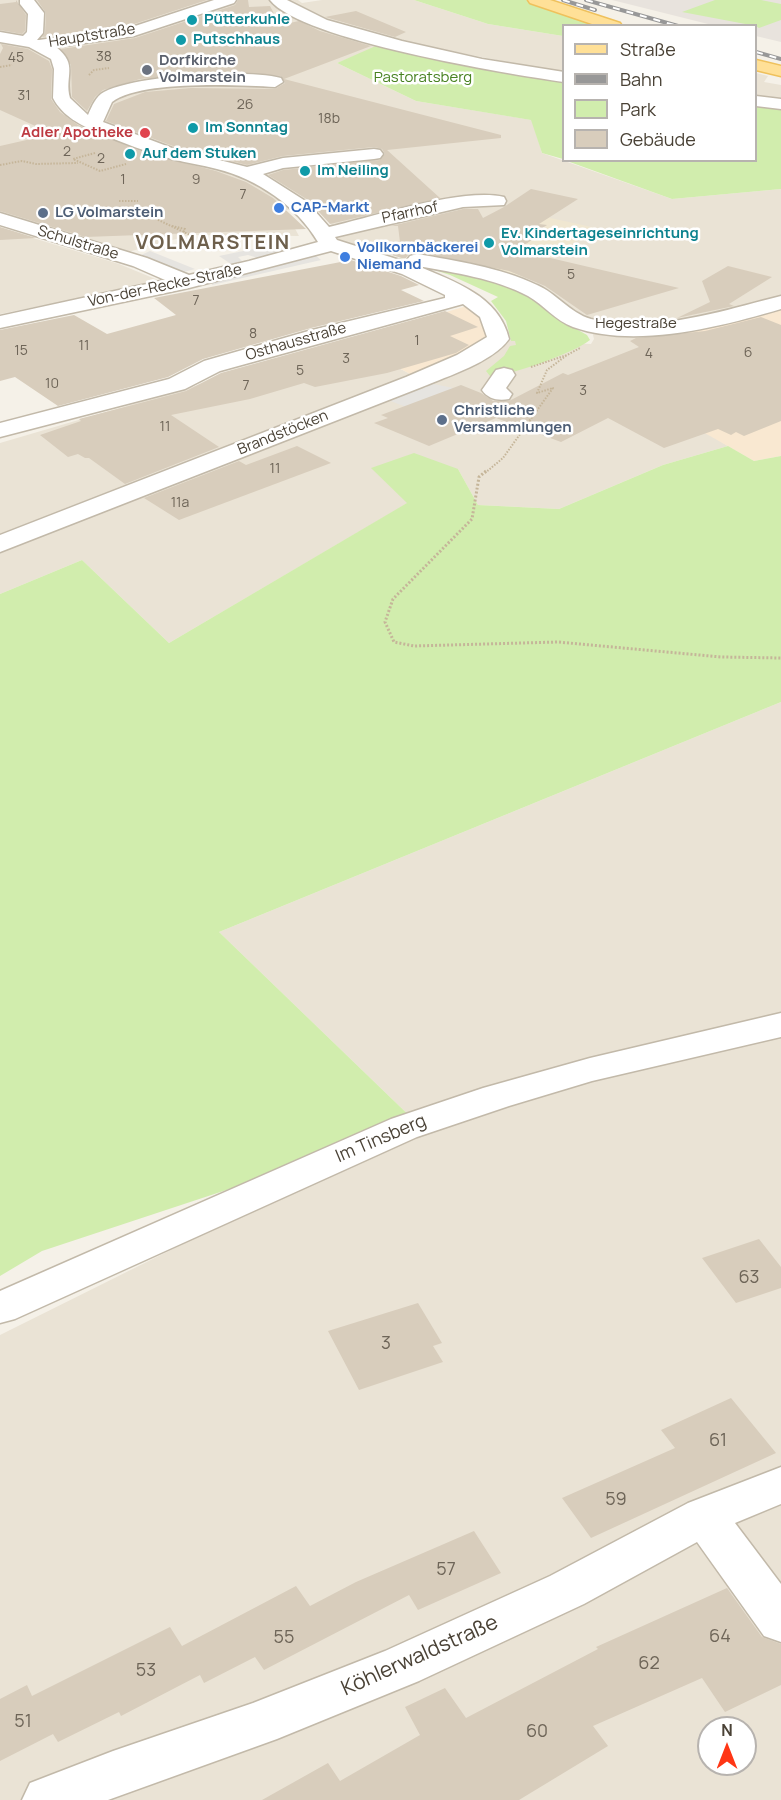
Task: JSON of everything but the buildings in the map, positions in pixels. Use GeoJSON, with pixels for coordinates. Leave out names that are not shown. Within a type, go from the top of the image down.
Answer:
{"type":"FeatureCollection","features":[{"type":"Feature","properties":{"kind":"main road"},"geometry":{"type":"LineString","coordinates":[[535,0],[609,24]]}},
{"type":"Feature","properties":{"kind":"main road"},"geometry":{"type":"LineString","coordinates":[[757,65],[781,71]]}},
{"type":"Feature","properties":{"kind":"street"},"geometry":{"type":"LineString","coordinates":[[0,37],[32,43],[36,13],[27,4],[27,0]]}},
{"type":"Feature","properties":{"kind":"street","name":"Hauptstraße"},"geometry":{"type":"LineString","coordinates":[[32,43],[134,31],[229,0]]}},
{"type":"Feature","properties":{"kind":"street"},"geometry":{"type":"LineString","coordinates":[[277,0],[298,13],[339,30],[453,59],[562,77]]}},
{"type":"Feature","properties":{"kind":"street","name":"Hauptstraße"},"geometry":{"type":"LineString","coordinates":[[32,43],[57,55],[62,63],[60,95],[79,117],[190,158],[207,160],[244,173],[277,189],[295,201],[326,239]]}},
{"type":"Feature","properties":{"kind":"street"},"geometry":{"type":"LineString","coordinates":[[94,124],[98,110],[108,97],[134,89],[194,81],[276,82]]}},
{"type":"Feature","properties":{"kind":"street"},"geometry":{"type":"LineString","coordinates":[[757,101],[781,104]]}},
{"type":"Feature","properties":{"kind":"street"},"geometry":{"type":"LineString","coordinates":[[244,173],[283,163],[374,154]]}},
{"type":"Feature","properties":{"kind":"street","name":"Pfarrhof"},"geometry":{"type":"LineString","coordinates":[[326,239],[464,201],[497,201]]}},
{"type":"Feature","properties":{"kind":"street","name":"Schulstraße"},"geometry":{"type":"LineString","coordinates":[[0,219],[140,262],[189,282]]}},
{"type":"Feature","properties":{"kind":"street"},"geometry":{"type":"LineString","coordinates":[[326,239],[455,292]]}},
{"type":"Feature","properties":{"kind":"street","name":"Von-der-Recke-Straße"},"geometry":{"type":"LineString","coordinates":[[0,322],[189,282],[316,250],[326,239]]}},
{"type":"Feature","properties":{"kind":"street","name":"Hegestraße"},"geometry":{"type":"LineString","coordinates":[[359,252],[429,262],[513,282],[549,300],[579,322],[608,327],[674,326],[726,318],[781,302]]}},
{"type":"Feature","properties":{"kind":"street","name":"Osthausstraße"},"geometry":{"type":"LineString","coordinates":[[0,430],[177,384],[212,366],[320,335],[453,302],[456,298],[455,292]]}},
{"type":"Feature","properties":{"kind":"street","name":"Brandstöcken"},"geometry":{"type":"LineString","coordinates":[[0,544],[414,382],[486,349],[498,339],[496,324],[481,305],[455,292]]}},
{"type":"Feature","properties":{"kind":"street"},"geometry":{"type":"LineString","coordinates":[[0,410],[30,423]]}},
{"type":"Feature","properties":{"kind":"street","name":"Im Tinsberg"},"geometry":{"type":"LineString","coordinates":[[0,1308],[404,1128],[451,1110],[581,1073],[781,1025]]}},
{"type":"Feature","properties":{"kind":"street","name":"Köhlerwaldstraße"},"geometry":{"type":"LineString","coordinates":[[48,1800],[113,1774],[259,1723],[402,1666],[567,1590],[704,1516],[781,1485]]}},
{"type":"Feature","properties":{"kind":"street"},"geometry":{"type":"LineString","coordinates":[[704,1516],[781,1621]]}},
{"type":"Feature","properties":{"kind":"path"},"geometry":{"type":"LineString","coordinates":[[95,68],[103,69]]}},
{"type":"Feature","properties":{"kind":"path"},"geometry":{"type":"LineString","coordinates":[[0,165],[14,161],[30,161],[36,164],[79,163]]}},
{"type":"Feature","properties":{"kind":"path"},"geometry":{"type":"LineString","coordinates":[[118,201],[138,201]]}},
{"type":"Feature","properties":{"kind":"path"},"geometry":{"type":"LineString","coordinates":[[90,214],[129,213],[150,216],[190,235]]}},
{"type":"Feature","properties":{"kind":"path"},"geometry":{"type":"LineString","coordinates":[[579,322],[573,326],[584,331],[591,341],[555,362],[542,374],[537,393],[553,388],[503,458],[479,477],[472,519],[393,599],[385,621],[394,642],[414,646],[558,642],[721,657],[781,658]]}},
{"type":"Feature","properties":{"kind":"path"},"geometry":{"type":"LineString","coordinates":[[502,385],[567,355]]}},
{"type":"Feature","properties":{"kind":"shaded area"},"geometry":{"type":"Polygon","coordinates":[[[0,0],[298,0],[302,3],[322,0],[414,0],[488,24],[562,36],[562,73],[395,40],[337,63],[416,101],[532,120],[542,153],[562,162],[672,199],[781,189],[781,297],[697,318],[615,322],[590,320],[534,283],[422,255],[354,246],[335,238],[331,223],[316,209],[285,210],[299,236],[191,235],[128,252],[0,213],[0,0]]]}},
{"type":"Feature","properties":{"kind":"shaded area"},"geometry":{"type":"Polygon","coordinates":[[[612,0],[781,0],[781,42],[757,36],[757,24],[708,24],[612,0]]]}},
{"type":"Feature","properties":{"kind":"shaded area"},"geometry":{"type":"Polygon","coordinates":[[[757,73],[768,76],[764,82],[781,85],[781,100],[757,97],[757,73]]]}},
{"type":"Feature","properties":{"kind":"shaded area"},"geometry":{"type":"Polygon","coordinates":[[[523,212],[596,228],[524,277],[451,260],[446,262],[429,259],[453,242],[523,212]]]}},
{"type":"Feature","properties":{"kind":"shaded area"},"geometry":{"type":"Polygon","coordinates":[[[0,228],[119,264],[158,280],[151,284],[0,314],[0,228]]]}},
{"type":"Feature","properties":{"kind":"shaded area"},"geometry":{"type":"Polygon","coordinates":[[[272,245],[283,251],[258,258],[248,255],[238,257],[242,261],[231,264],[219,256],[272,245]]]}},
{"type":"Feature","properties":{"kind":"shaded area"},"geometry":{"type":"Polygon","coordinates":[[[150,251],[195,269],[180,273],[139,256],[150,251]]]}},
{"type":"Feature","properties":{"kind":"shaded area"},"geometry":{"type":"Polygon","coordinates":[[[314,254],[321,260],[212,285],[213,280],[314,254]]]}},
{"type":"Feature","properties":{"kind":"shaded area"},"geometry":{"type":"Polygon","coordinates":[[[470,305],[481,311],[489,332],[485,340],[414,376],[348,341],[470,305]]]}},
{"type":"Feature","properties":{"kind":"shaded area"},"geometry":{"type":"Polygon","coordinates":[[[781,305],[781,456],[754,461],[652,403],[741,370],[649,330],[781,305]]]}},
{"type":"Feature","properties":{"kind":"shaded area"},"geometry":{"type":"Polygon","coordinates":[[[647,330],[741,370],[714,437],[728,446],[663,465],[559,509],[478,505],[458,469],[372,468],[408,503],[169,643],[82,560],[0,594],[0,443],[348,341],[414,376],[511,340],[591,344],[594,339],[592,331],[647,330]]]}},
{"type":"Feature","properties":{"kind":"shaded area"},"geometry":{"type":"Polygon","coordinates":[[[429,383],[477,393],[427,415],[388,400],[429,383]]]}},
{"type":"Feature","properties":{"kind":"shaded area"},"geometry":{"type":"Polygon","coordinates":[[[781,702],[781,1800],[0,1800],[0,1335],[420,1126],[219,932],[781,702]]]}},
{"type":"Feature","properties":{"kind":"green space"},"geometry":{"type":"Polygon","coordinates":[[[414,0],[526,0],[603,24],[562,24],[562,36],[488,24],[414,0]]]}},
{"type":"Feature","properties":{"kind":"green space"},"geometry":{"type":"Polygon","coordinates":[[[715,0],[761,0],[781,4],[781,20],[759,28],[757,24],[745,24],[682,12],[715,0]]]}},
{"type":"Feature","properties":{"kind":"green space","name":"Pastoratsberg"},"geometry":{"type":"Polygon","coordinates":[[[378,45],[562,79],[562,159],[542,153],[531,120],[416,101],[337,63],[378,45]]]}},
{"type":"Feature","properties":{"kind":"green space"},"geometry":{"type":"Polygon","coordinates":[[[757,104],[781,109],[781,189],[672,199],[570,162],[757,162],[757,104]]]}},
{"type":"Feature","properties":{"kind":"green space"},"geometry":{"type":"Polygon","coordinates":[[[398,258],[526,290],[571,326],[587,335],[590,340],[541,363],[490,376],[486,371],[504,356],[510,346],[516,345],[515,341],[511,341],[506,321],[491,301],[498,297],[450,275],[398,258]]]}},
{"type":"Feature","properties":{"kind":"green space"},"geometry":{"type":"Polygon","coordinates":[[[728,446],[754,461],[781,456],[781,702],[219,932],[420,1126],[42,1251],[0,1276],[0,594],[82,560],[169,643],[407,503],[371,468],[414,453],[458,469],[478,505],[559,509],[663,465],[728,446]]]}},
{"type":"Feature","properties":{"kind":"railway"},"geometry":{"type":"LineString","coordinates":[[563,0],[595,10]]}},
{"type":"Feature","properties":{"kind":"railway"},"geometry":{"type":"LineString","coordinates":[[586,0],[671,24]]}},
{"type":"Feature","properties":{"kind":"railway"},"geometry":{"type":"LineString","coordinates":[[757,52],[781,59]]}},
{"type":"Feature","properties":{"kind":"place","name":"Pütterkuhle"},"geometry":{"type":"Point","coordinates":[192,20]}},
{"type":"Feature","properties":{"kind":"place","name":"Putschhaus"},"geometry":{"type":"Point","coordinates":[181,40]}},
{"type":"Feature","properties":{"kind":"place","name":"Dorfkirche Volmarstein"},"geometry":{"type":"Point","coordinates":[147,70]}},
{"type":"Feature","properties":{"kind":"place","name":"Im Sonntag"},"geometry":{"type":"Point","coordinates":[193,128]}},
{"type":"Feature","properties":{"kind":"place","name":"Adler Apotheke"},"geometry":{"type":"Point","coordinates":[145,133]}},
{"type":"Feature","properties":{"kind":"place","name":"Auf dem Stuken"},"geometry":{"type":"Point","coordinates":[130,154]}},
{"type":"Feature","properties":{"kind":"place","name":"Im Neiling"},"geometry":{"type":"Point","coordinates":[305,171]}},
{"type":"Feature","properties":{"kind":"place","name":"CAP-Markt"},"geometry":{"type":"Point","coordinates":[279,208]}},
{"type":"Feature","properties":{"kind":"place","name":"LG Volmarstein"},"geometry":{"type":"Point","coordinates":[43,213]}},
{"type":"Feature","properties":{"kind":"place","name":"Ev. Kindertageseinrichtung Volmarstein"},"geometry":{"type":"Point","coordinates":[489,243]}},
{"type":"Feature","properties":{"kind":"place","name":"Vollkornbäckerei Niemand"},"geometry":{"type":"Point","coordinates":[345,257]}},
{"type":"Feature","properties":{"kind":"place","name":"Christliche Versammlungen"},"geometry":{"type":"Point","coordinates":[442,420]}},
{"type":"Feature","properties":{"kind":"district","name":"VOLMARSTEIN"},"geometry":{"type":"Point","coordinates":[213,243]}}]}
